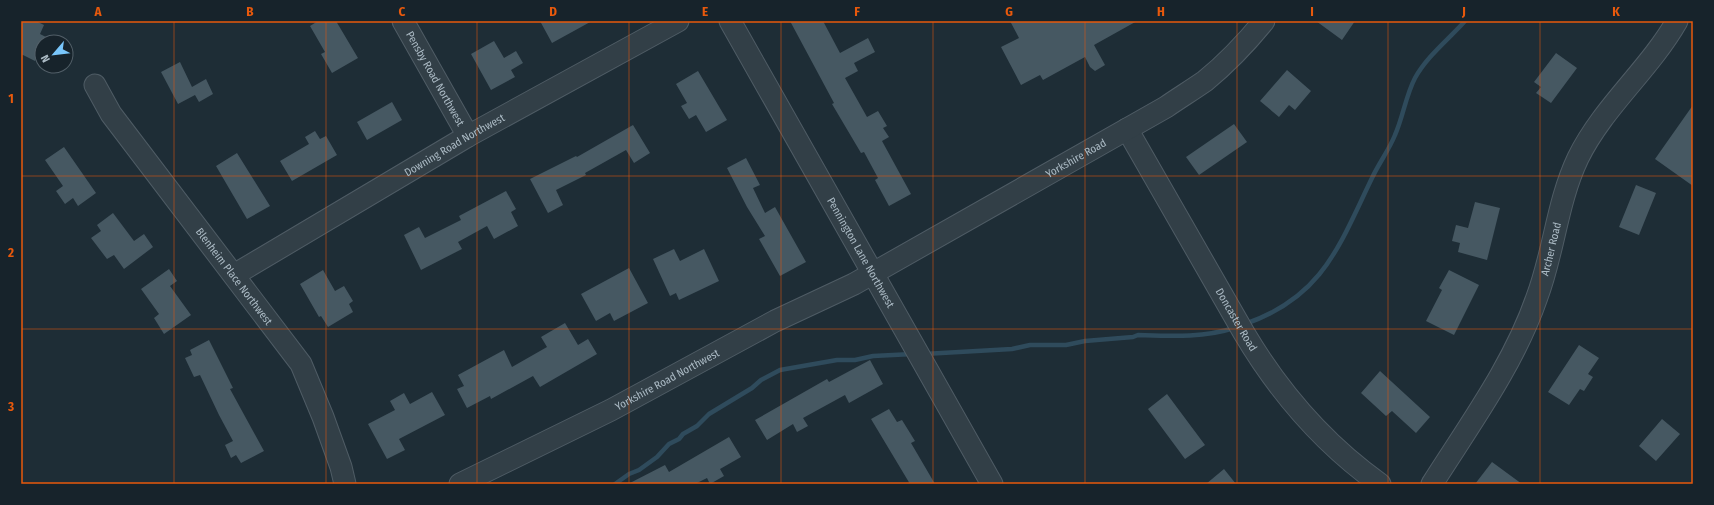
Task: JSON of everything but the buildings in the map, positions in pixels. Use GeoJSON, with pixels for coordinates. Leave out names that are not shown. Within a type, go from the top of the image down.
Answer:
{"type":"FeatureCollection","features":[{"type":"Feature","properties":{"kind":"street","name":"Pensby Road Northwest"},"geometry":{"type":"LineString","coordinates":[[403,21],[468,136]]}},
{"type":"Feature","properties":{"kind":"street","name":"Downing Road Northwest"},"geometry":{"type":"LineString","coordinates":[[234,275],[468,136],[678,21]]}},
{"type":"Feature","properties":{"kind":"street","name":"Pennington Lane Northwest"},"geometry":{"type":"LineString","coordinates":[[730,21],[848,227],[872,273],[920,354],[992,484]]}},
{"type":"Feature","properties":{"kind":"street","name":"Yorkshire Road"},"geometry":{"type":"LineString","coordinates":[[872,273],[1166,107],[1204,81],[1246,43],[1264,21]]}},
{"type":"Feature","properties":{"kind":"street","name":"Archer Road"},"geometry":{"type":"LineString","coordinates":[[1432,484],[1477,414],[1514,350],[1527,324],[1538,296],[1555,226],[1567,186],[1588,139],[1604,115],[1655,54],[1677,21]]}},
{"type":"Feature","properties":{"kind":"street","name":"Blenheim Place Northwest"},"geometry":{"type":"LineString","coordinates":[[95,85],[111,114],[301,364],[323,417],[341,467],[345,484]]}},
{"type":"Feature","properties":{"kind":"street","name":"Doncaster Road"},"geometry":{"type":"LineString","coordinates":[[1126,129],[1251,346],[1282,390],[1310,424],[1341,453],[1380,484]]}},
{"type":"Feature","properties":{"kind":"street","name":"Yorkshire Road Northwest"},"geometry":{"type":"LineString","coordinates":[[460,484],[611,410],[775,321],[854,284],[872,273]]}},
{"type":"Feature","properties":{"kind":"waterway"},"geometry":{"type":"LineString","coordinates":[[1245,324],[1271,313],[1293,299],[1311,284],[1325,266],[1338,247],[1375,172],[1393,141],[1415,78],[1432,55],[1465,21]]}},
{"type":"Feature","properties":{"kind":"waterway"},"geometry":{"type":"LineString","coordinates":[[924,354],[1012,349],[1030,345],[1066,345],[1085,341],[1133,337],[1138,335],[1198,335],[1234,328]]}},
{"type":"Feature","properties":{"kind":"waterway"},"geometry":{"type":"LineString","coordinates":[[615,484],[629,474],[639,470],[657,457],[669,444],[679,439],[683,434],[697,426],[709,414],[752,388],[761,380],[780,370],[837,360],[855,360],[873,356],[913,354]]}}]}
